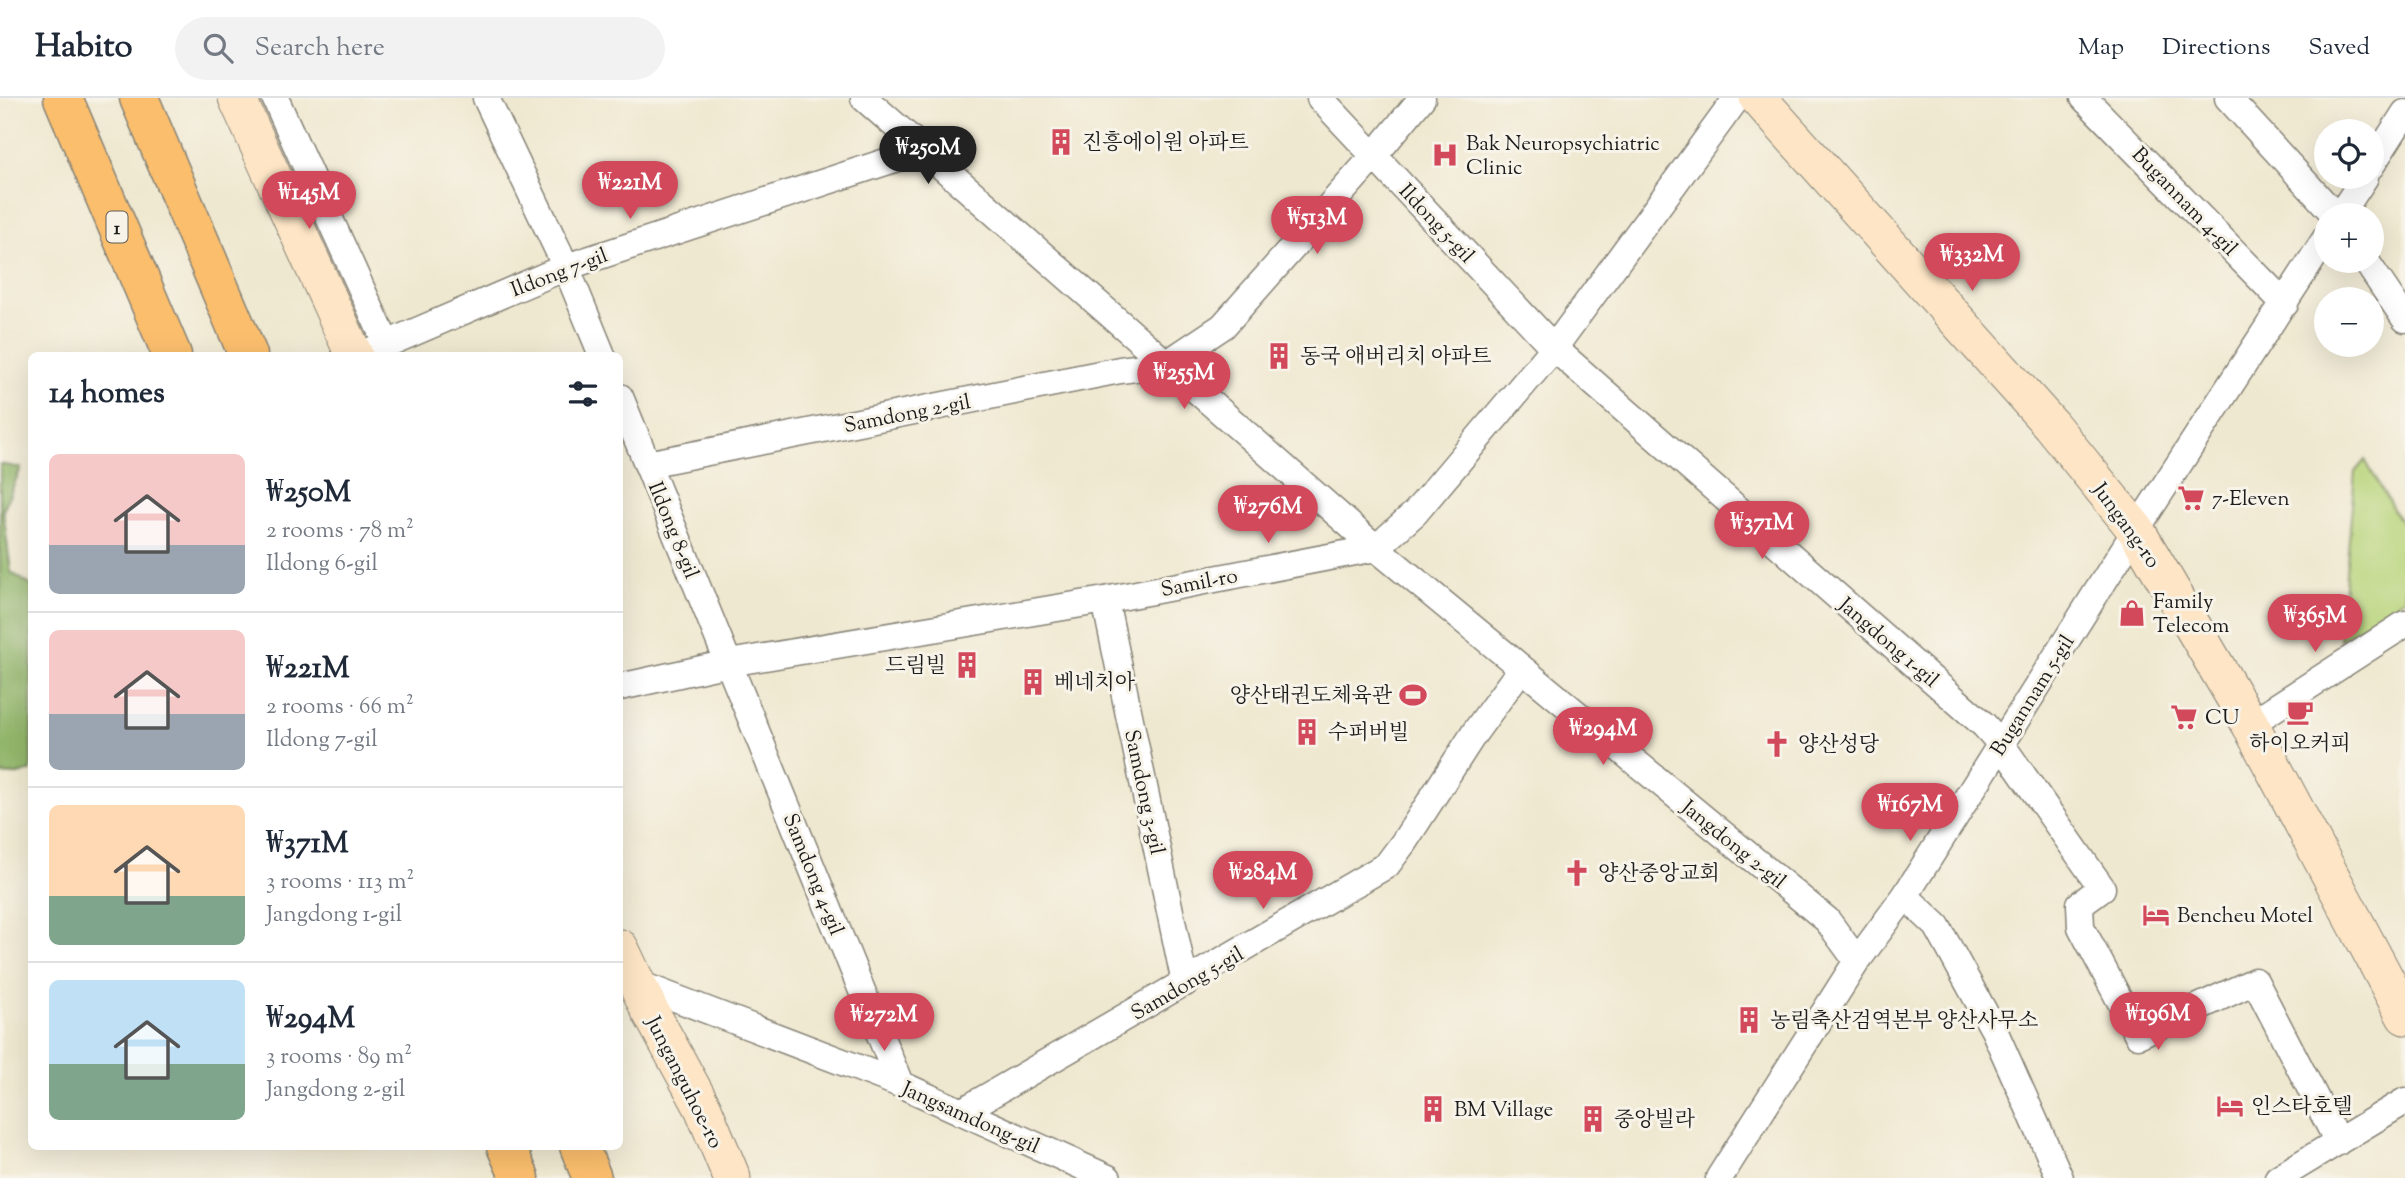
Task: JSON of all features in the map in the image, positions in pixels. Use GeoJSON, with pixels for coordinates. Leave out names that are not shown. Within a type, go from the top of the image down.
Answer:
{"type":"FeatureCollection","features":[{"type":"Feature","properties":{"kind":"highway","name":"1"},"geometry":{"type":"LineString","coordinates":[[63,98],[171,352]]}},
{"type":"Feature","properties":{"kind":"highway"},"geometry":{"type":"LineString","coordinates":[[139,98],[246,352]]}},
{"type":"Feature","properties":{"kind":"highway"},"geometry":{"type":"LineString","coordinates":[[508,1150],[520,1178]]}},
{"type":"Feature","properties":{"kind":"highway"},"geometry":{"type":"LineString","coordinates":[[581,1150],[592,1178]]}},
{"type":"Feature","properties":{"kind":"main road"},"geometry":{"type":"LineString","coordinates":[[237,98],[370,350]]}},
{"type":"Feature","properties":{"kind":"main road","name":"Jungang-ro"},"geometry":{"type":"LineString","coordinates":[[1758,98],[2050,425],[2136,530],[2250,724],[2405,1016]]}},
{"type":"Feature","properties":{"kind":"main road","name":"Junganguhoe-ro"},"geometry":{"type":"LineString","coordinates":[[623,955],[703,1108],[732,1178]]}},
{"type":"Feature","properties":{"kind":"street"},"geometry":{"type":"LineString","coordinates":[[275,98],[370,350]]}},
{"type":"Feature","properties":{"kind":"street"},"geometry":{"type":"LineString","coordinates":[[486,98],[566,267],[601,352]]}},
{"type":"Feature","properties":{"kind":"street","name":"Jangdong 2-gil"},"geometry":{"type":"LineString","coordinates":[[864,98],[1376,548],[1826,920],[1857,961]]}},
{"type":"Feature","properties":{"kind":"street","name":"Ildong 5-gil"},"geometry":{"type":"LineString","coordinates":[[1320,98],[1554,348]]}},
{"type":"Feature","properties":{"kind":"street"},"geometry":{"type":"LineString","coordinates":[[1166,364],[1223,326],[1422,98]]}},
{"type":"Feature","properties":{"kind":"street"},"geometry":{"type":"LineString","coordinates":[[1376,548],[1415,513],[1554,348],[1737,98]]}},
{"type":"Feature","properties":{"kind":"street","name":"Bugannam 4-gil"},"geometry":{"type":"LineString","coordinates":[[2084,98],[2285,304]]}},
{"type":"Feature","properties":{"kind":"street"},"geometry":{"type":"LineString","coordinates":[[2228,98],[2327,203]]}},
{"type":"Feature","properties":{"kind":"street"},"geometry":{"type":"LineString","coordinates":[[2384,146],[2405,113]]}},
{"type":"Feature","properties":{"kind":"street","name":"Ildong 7-gil"},"geometry":{"type":"LineString","coordinates":[[370,350],[566,267],[922,150]]}},
{"type":"Feature","properties":{"kind":"street"},"geometry":{"type":"LineString","coordinates":[[2136,530],[2314,257]]}},
{"type":"Feature","properties":{"kind":"street"},"geometry":{"type":"LineString","coordinates":[[2374,273],[2405,319]]}},
{"type":"Feature","properties":{"kind":"street","name":"Jangdong 1-gil"},"geometry":{"type":"LineString","coordinates":[[1554,348],[1984,725],[2001,744],[2102,888],[2080,904],[2081,927],[2138,1035],[2255,981],[2337,1142]]}},
{"type":"Feature","properties":{"kind":"street","name":"Samdong 2-gil"},"geometry":{"type":"LineString","coordinates":[[647,464],[1120,370],[1166,364]]}},
{"type":"Feature","properties":{"kind":"street","name":"Ildong 8-gil"},"geometry":{"type":"LineString","coordinates":[[623,404],[729,663]]}},
{"type":"Feature","properties":{"kind":"street","name":"Bugannam 5-gil"},"geometry":{"type":"LineString","coordinates":[[1719,1178],[1857,961],[1905,896],[2136,530]]}},
{"type":"Feature","properties":{"kind":"street","name":"Samil-ro"},"geometry":{"type":"LineString","coordinates":[[623,686],[729,663],[1105,600],[1376,548]]}},
{"type":"Feature","properties":{"kind":"street","name":"Samdong 3-gil"},"geometry":{"type":"LineString","coordinates":[[1105,600],[1185,983]]}},
{"type":"Feature","properties":{"kind":"street"},"geometry":{"type":"LineString","coordinates":[[2250,724],[2405,624]]}},
{"type":"Feature","properties":{"kind":"street","name":"Samdong 4-gil"},"geometry":{"type":"LineString","coordinates":[[729,663],[900,1084]]}},
{"type":"Feature","properties":{"kind":"street","name":"Samdong 5-gil"},"geometry":{"type":"LineString","coordinates":[[961,1112],[1387,865],[1475,732],[1521,669]]}},
{"type":"Feature","properties":{"kind":"street"},"geometry":{"type":"LineString","coordinates":[[1905,896],[1937,926],[1994,1030],[2060,1178]]}},
{"type":"Feature","properties":{"kind":"street","name":"Jangsamdong-gil"},"geometry":{"type":"LineString","coordinates":[[636,983],[900,1084],[1108,1178]]}},
{"type":"Feature","properties":{"kind":"street"},"geometry":{"type":"LineString","coordinates":[[2278,1178],[2405,1101]]}},
{"type":"Feature","properties":{"kind":"green space"},"geometry":{"type":"Polygon","coordinates":[[[2365,460],[2405,530],[2405,598],[2340,640],[2355,472],[2365,460]]]}},
{"type":"Feature","properties":{"kind":"green space"},"geometry":{"type":"Polygon","coordinates":[[[0,464],[21,468],[3,510],[11,572],[28,583],[28,772],[0,774],[0,464]]]}},
{"type":"Feature","properties":{"kind":"place","name":"진흥에이원 아파트"},"geometry":{"type":"Point","coordinates":[1061,142]}},
{"type":"Feature","properties":{"kind":"place","name":"Bak Neuropsychiatric Clinic"},"geometry":{"type":"Point","coordinates":[1445,155]}},
{"type":"Feature","properties":{"kind":"place","name":"동국 애버리치 아파트"},"geometry":{"type":"Point","coordinates":[1279,356]}},
{"type":"Feature","properties":{"kind":"place","name":"7-Eleven"},"geometry":{"type":"Point","coordinates":[2191,498]}},
{"type":"Feature","properties":{"kind":"place","name":"Family Telecom"},"geometry":{"type":"Point","coordinates":[2132,613]}},
{"type":"Feature","properties":{"kind":"place","name":"드림빌"},"geometry":{"type":"Point","coordinates":[967,665]}},
{"type":"Feature","properties":{"kind":"place","name":"베네치아"},"geometry":{"type":"Point","coordinates":[1033,682]}},
{"type":"Feature","properties":{"kind":"place","name":"양산태권도체육관"},"geometry":{"type":"Point","coordinates":[1413,695]}},
{"type":"Feature","properties":{"kind":"place","name":"하이오커피"},"geometry":{"type":"Point","coordinates":[2300,712]}},
{"type":"Feature","properties":{"kind":"place","name":"CU"},"geometry":{"type":"Point","coordinates":[2184,717]}},
{"type":"Feature","properties":{"kind":"place","name":"수퍼버빌"},"geometry":{"type":"Point","coordinates":[1307,732]}},
{"type":"Feature","properties":{"kind":"place","name":"양산성당"},"geometry":{"type":"Point","coordinates":[1777,744]}},
{"type":"Feature","properties":{"kind":"place","name":"양산중앙교회"},"geometry":{"type":"Point","coordinates":[1577,873]}},
{"type":"Feature","properties":{"kind":"place","name":"Bencheu Motel"},"geometry":{"type":"Point","coordinates":[2156,915]}},
{"type":"Feature","properties":{"kind":"place","name":"농림축산검역본부 양산사무소"},"geometry":{"type":"Point","coordinates":[1749,1020]}},
{"type":"Feature","properties":{"kind":"place","name":"인스타호텔"},"geometry":{"type":"Point","coordinates":[2230,1106]}},
{"type":"Feature","properties":{"kind":"place","name":"BM Village"},"geometry":{"type":"Point","coordinates":[1433,1109]}},
{"type":"Feature","properties":{"kind":"place","name":"중앙빌라"},"geometry":{"type":"Point","coordinates":[1593,1119]}}]}
